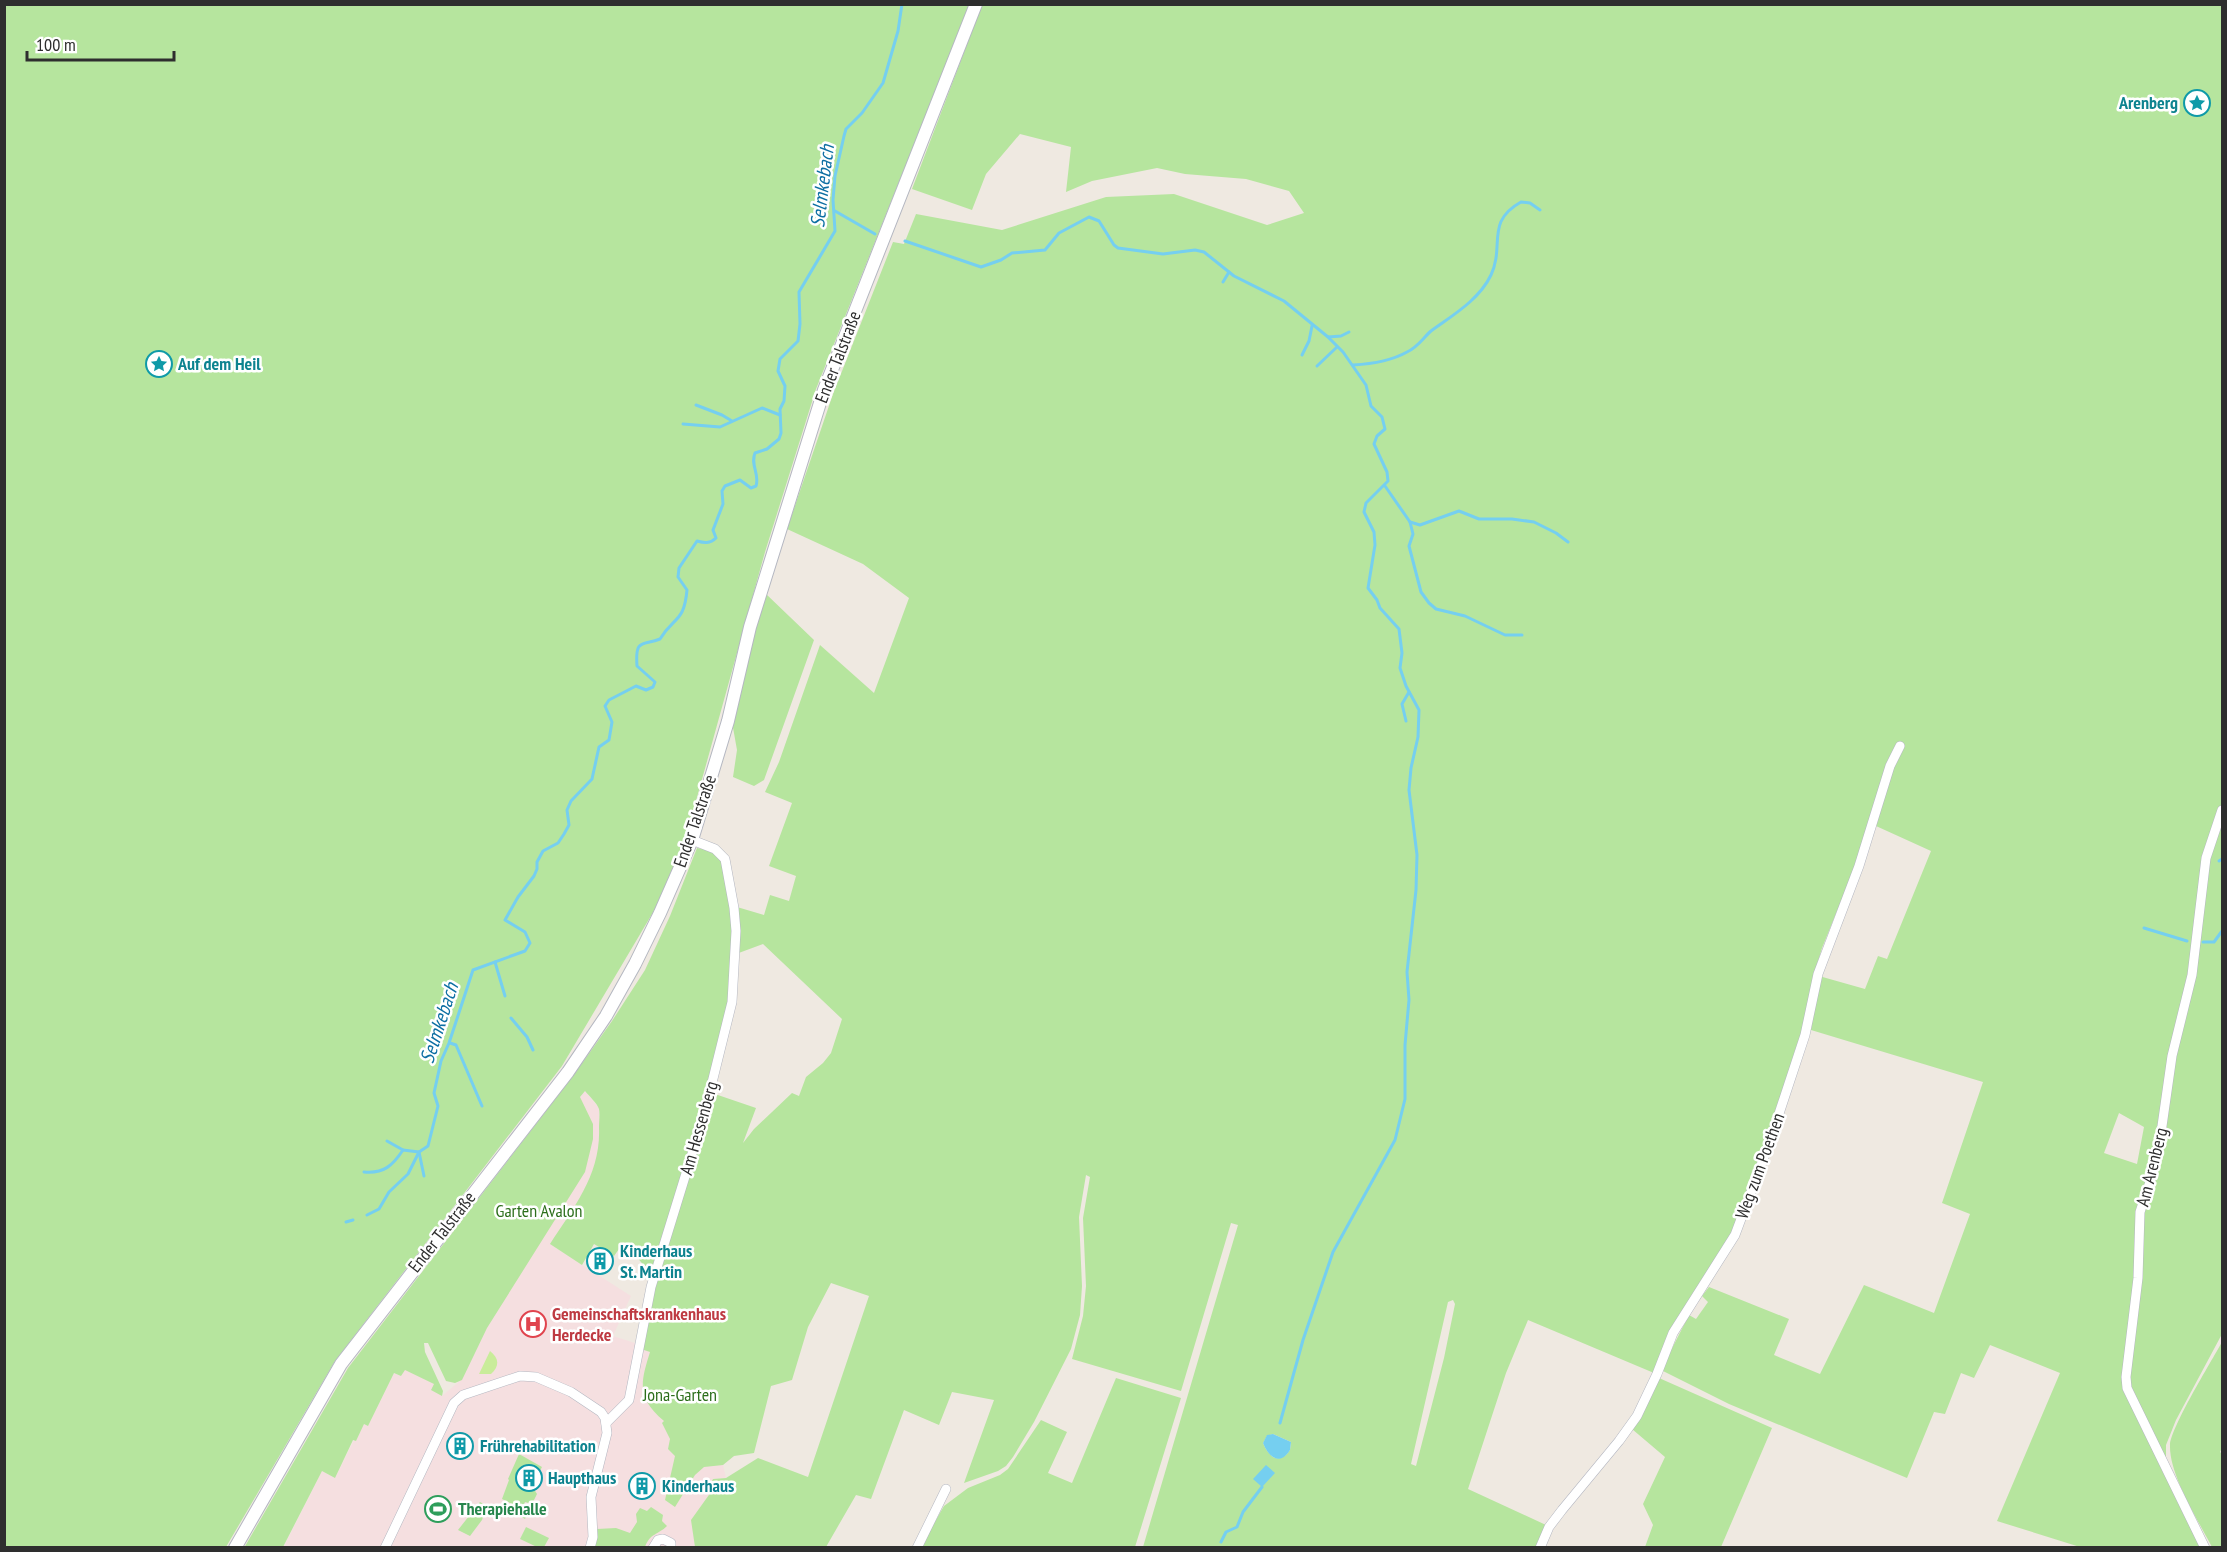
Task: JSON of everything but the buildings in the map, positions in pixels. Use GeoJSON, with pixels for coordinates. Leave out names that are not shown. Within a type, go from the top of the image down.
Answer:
{"type":"FeatureCollection","features":[{"type":"Feature","properties":{"kind":"main road","name":"Ender Talstraße"},"geometry":{"type":"LineString","coordinates":[[235,1548],[340,1364],[568,1072],[606,1016],[640,954],[692,840],[728,721],[750,627],[824,390],[976,4]]}},
{"type":"Feature","properties":{"kind":"street","name":"Weg zum Poethen"},"geometry":{"type":"LineString","coordinates":[[1540,1548],[1549,1527],[1637,1416],[1673,1333],[1735,1235],[1770,1141],[1805,1035],[1818,974],[1859,866],[1890,766],[1899,746]]}},
{"type":"Feature","properties":{"kind":"street","name":"Am Arenberg"},"geometry":{"type":"LineString","coordinates":[[2205,1548],[2127,1388],[2126,1377],[2139,1278],[2140,1212],[2151,1179],[2161,1134],[2172,1056],[2192,975],[2206,858],[2223,810]]}},
{"type":"Feature","properties":{"kind":"street","name":"Am Hessenberg"},"geometry":{"type":"LineString","coordinates":[[606,1423],[629,1400],[651,1287],[704,1115],[732,1002],[735,919],[725,860],[715,849],[692,840]]}},
{"type":"Feature","properties":{"kind":"street"},"geometry":{"type":"LineString","coordinates":[[385,1548],[454,1403],[463,1395],[520,1376],[536,1377],[571,1392],[601,1412],[606,1423],[607,1433],[591,1497],[593,1537],[590,1548]]}},
{"type":"Feature","properties":{"kind":"street"},"geometry":{"type":"LineString","coordinates":[[917,1548],[946,1489]]}},
{"type":"Feature","properties":{"kind":"street"},"geometry":{"type":"LineString","coordinates":[[653,1548],[658,1540],[663,1539],[671,1543],[670,1548]]}},
{"type":"Feature","properties":{"kind":"shaded area","name":"Gemeinschaftskrankenhaus Herdecke"},"geometry":{"type":"Polygon","coordinates":[[[585,1091],[599,1108],[598,1156],[592,1176],[556,1248],[631,1296],[613,1336],[635,1343],[650,1352],[734,1456],[723,1465],[726,1478],[713,1479],[716,1484],[694,1540],[695,1547],[283,1548],[322,1471],[335,1478],[364,1424],[368,1426],[394,1373],[401,1376],[405,1369],[434,1384],[442,1396],[462,1379],[580,1097],[585,1091]]]}},
{"type":"Feature","properties":{"kind":"green space"},"geometry":{"type":"Polygon","coordinates":[[[5,5],[970,5],[816,389],[765,552],[686,837],[655,909],[562,1066],[335,1361],[226,1547],[5,1548],[5,5]]]}},
{"type":"Feature","properties":{"kind":"green space","name":"Jona-Garten"},"geometry":{"type":"Polygon","coordinates":[[[982,5],[2222,5],[2222,1334],[2176,1420],[2166,1445],[2166,1460],[2130,1386],[2129,1377],[2141,1278],[2142,1213],[2154,1180],[2165,1135],[2157,1131],[2148,1178],[2138,1211],[2137,1277],[2124,1377],[2125,1387],[2201,1547],[2080,1547],[1997,1521],[2060,1373],[1990,1345],[1974,1378],[1961,1373],[1945,1414],[1934,1412],[1907,1478],[1729,1404],[1661,1370],[1689,1315],[1696,1319],[1708,1302],[1702,1296],[1709,1287],[1789,1319],[1774,1355],[1820,1374],[1864,1285],[1934,1313],[1970,1214],[1942,1203],[1983,1082],[1811,1030],[1819,976],[1865,989],[1878,956],[1887,959],[1931,851],[1876,826],[1896,761],[1903,748],[1897,744],[1890,757],[1856,864],[1822,948],[1799,1046],[1733,1234],[1672,1332],[1654,1373],[1528,1320],[1506,1373],[1468,1489],[1546,1525],[1537,1547],[1143,1547],[1238,1225],[1231,1223],[1181,1391],[1072,1359],[1083,1316],[1086,1286],[1083,1218],[1090,1177],[1086,1175],[1079,1217],[1082,1286],[1080,1315],[1071,1349],[1034,1422],[1006,1466],[964,1483],[994,1400],[952,1392],[939,1425],[904,1410],[871,1499],[856,1495],[826,1547],[695,1547],[691,1520],[716,1485],[713,1479],[726,1478],[758,1458],[808,1477],[869,1296],[831,1283],[808,1327],[792,1380],[771,1386],[754,1453],[734,1456],[723,1465],[704,1467],[695,1475],[675,1507],[665,1500],[675,1456],[668,1449],[670,1439],[662,1423],[664,1421],[655,1413],[645,1397],[644,1373],[650,1352],[641,1349],[653,1285],[712,1093],[756,1108],[743,1143],[754,1129],[792,1093],[799,1096],[806,1077],[831,1053],[842,1019],[763,944],[736,954],[737,907],[764,915],[770,895],[789,901],[796,876],[769,866],[792,803],[765,792],[779,762],[820,645],[874,693],[909,598],[863,564],[787,529],[833,394],[893,242],[904,244],[916,214],[1002,230],[1106,197],[1174,194],[1267,225],[1304,213],[1289,191],[1246,179],[1185,174],[1157,168],[1092,181],[1066,192],[1071,147],[1020,134],[986,174],[972,210],[912,189],[982,5]],[[2119,1113],[2104,1153],[2137,1164],[2144,1127],[2119,1113]],[[1453,1300],[1448,1302],[1411,1464],[1416,1466],[1444,1358],[1455,1304],[1453,1300]],[[1273,1434],[1267,1436],[1263,1443],[1268,1453],[1275,1458],[1286,1455],[1290,1450],[1291,1442],[1273,1434]]]}},
{"type":"Feature","properties":{"kind":"green space"},"geometry":{"type":"Polygon","coordinates":[[[765,593],[814,640],[764,780],[754,786],[733,777],[737,750],[732,722],[753,627],[765,593]]]}},
{"type":"Feature","properties":{"kind":"green space","name":"Garten Avalon"},"geometry":{"type":"Polygon","coordinates":[[[697,848],[714,851],[724,862],[734,930],[729,1004],[702,1114],[652,1275],[624,1242],[614,1256],[594,1244],[582,1265],[550,1244],[577,1203],[596,1160],[599,1109],[585,1091],[580,1097],[593,1124],[593,1139],[585,1172],[487,1328],[462,1380],[455,1383],[446,1381],[428,1343],[424,1343],[425,1352],[443,1391],[442,1396],[431,1390],[434,1384],[405,1370],[401,1376],[394,1373],[368,1426],[364,1424],[356,1441],[353,1440],[335,1478],[322,1471],[283,1547],[244,1548],[348,1368],[573,1076],[612,1021],[645,970],[670,916],[697,848]]]}},
{"type":"Feature","properties":{"kind":"green space"},"geometry":{"type":"Polygon","coordinates":[[[2222,1342],[2222,1448],[2220,1452],[2222,1454],[2222,1547],[2212,1547],[2179,1483],[2174,1470],[2170,1445],[2184,1410],[2222,1342]]]}},
{"type":"Feature","properties":{"kind":"green space"},"geometry":{"type":"Polygon","coordinates":[[[490,1351],[497,1359],[496,1368],[491,1374],[479,1374],[490,1351]]]}},
{"type":"Feature","properties":{"kind":"green space"},"geometry":{"type":"Polygon","coordinates":[[[1116,1378],[1181,1398],[1135,1547],[920,1548],[944,1506],[968,1488],[1000,1475],[1008,1469],[1041,1420],[1067,1432],[1048,1473],[1072,1483],[1116,1378]]]}},
{"type":"Feature","properties":{"kind":"green space"},"geometry":{"type":"Polygon","coordinates":[[[1659,1378],[1772,1428],[1721,1547],[1645,1547],[1653,1525],[1643,1504],[1665,1457],[1632,1429],[1659,1378]]]}},
{"type":"Feature","properties":{"kind":"green space"},"geometry":{"type":"Polygon","coordinates":[[[519,1454],[542,1467],[532,1486],[537,1494],[532,1504],[525,1502],[524,1505],[530,1509],[525,1519],[509,1510],[512,1504],[502,1499],[519,1454]]]}},
{"type":"Feature","properties":{"kind":"green space"},"geometry":{"type":"Polygon","coordinates":[[[480,1502],[487,1506],[482,1520],[470,1536],[458,1530],[480,1502]]]}},
{"type":"Feature","properties":{"kind":"green space"},"geometry":{"type":"Polygon","coordinates":[[[651,1507],[663,1515],[662,1521],[667,1526],[652,1537],[645,1547],[595,1548],[597,1529],[616,1528],[630,1533],[637,1522],[636,1514],[640,1508],[647,1511],[651,1507]]]}},
{"type":"Feature","properties":{"kind":"green space"},"geometry":{"type":"Polygon","coordinates":[[[526,1527],[549,1538],[544,1547],[537,1547],[520,1539],[526,1527]]]}},
{"type":"Feature","properties":{"kind":"water"},"geometry":{"type":"Polygon","coordinates":[[[1273,1434],[1291,1442],[1290,1450],[1279,1459],[1268,1453],[1263,1443],[1267,1435],[1273,1434]]]}},
{"type":"Feature","properties":{"kind":"water"},"geometry":{"type":"Polygon","coordinates":[[[1266,1465],[1275,1473],[1262,1487],[1253,1479],[1266,1465]]]}},
{"type":"Feature","properties":{"kind":"waterway","name":"Selmkebach"},"geometry":{"type":"LineString","coordinates":[[367,1215],[379,1209],[389,1192],[408,1174],[419,1152],[428,1146],[438,1106],[434,1093],[441,1061],[473,970],[525,951],[530,943],[525,932],[505,920],[518,897],[534,876],[537,862],[543,851],[558,843],[569,825],[567,810],[571,801],[592,779],[599,747],[609,740],[612,722],[605,706],[609,700],[636,686],[646,690],[653,687],[655,682],[637,666],[637,651],[644,643],[660,639],[681,614],[687,590],[678,577],[679,568],[697,541],[707,542],[716,538],[713,530],[723,504],[722,491],[725,486],[740,480],[751,488],[756,486],[755,453],[767,449],[779,439],[780,409],[784,401],[785,386],[778,371],[780,359],[798,341],[799,292],[835,231],[833,200],[835,176],[846,129],[862,113],[883,83],[898,31],[902,4]]}},
{"type":"Feature","properties":{"kind":"waterway"},"geometry":{"type":"LineString","coordinates":[[1353,365],[1381,362],[1411,350],[1431,331],[1465,306],[1480,292],[1491,275],[1497,254],[1499,226],[1503,218],[1521,202],[1530,203],[1540,210]]}},
{"type":"Feature","properties":{"kind":"waterway"},"geometry":{"type":"LineString","coordinates":[[835,211],[875,234]]}},
{"type":"Feature","properties":{"kind":"waterway"},"geometry":{"type":"LineString","coordinates":[[905,241],[981,267],[1001,260],[1012,253],[1045,250],[1059,233],[1089,217],[1099,221],[1118,248],[1163,254],[1195,250],[1204,252],[1234,276],[1284,301],[1328,337],[1343,352],[1366,385],[1371,406],[1382,417],[1385,429],[1377,436],[1374,444],[1387,472],[1388,481],[1366,503],[1364,512],[1374,532],[1375,545],[1368,588],[1380,608],[1399,629],[1402,653],[1400,668],[1406,686],[1419,710],[1418,737],[1409,790],[1417,855],[1416,890],[1407,972],[1409,1000],[1405,1045],[1405,1099],[1395,1140],[1333,1252],[1303,1340],[1280,1423]]}},
{"type":"Feature","properties":{"kind":"waterway"},"geometry":{"type":"LineString","coordinates":[[1223,282],[1229,272]]}},
{"type":"Feature","properties":{"kind":"waterway"},"geometry":{"type":"LineString","coordinates":[[1302,355],[1309,341],[1312,326]]}},
{"type":"Feature","properties":{"kind":"waterway"},"geometry":{"type":"LineString","coordinates":[[1328,337],[1341,336],[1349,332]]}},
{"type":"Feature","properties":{"kind":"waterway"},"geometry":{"type":"LineString","coordinates":[[1317,366],[1337,347]]}},
{"type":"Feature","properties":{"kind":"waterway"},"geometry":{"type":"LineString","coordinates":[[696,405],[732,421]]}},
{"type":"Feature","properties":{"kind":"waterway"},"geometry":{"type":"LineString","coordinates":[[683,424],[720,427],[762,408],[780,415]]}},
{"type":"Feature","properties":{"kind":"waterway"},"geometry":{"type":"LineString","coordinates":[[1385,486],[1410,522],[1420,525],[1459,511],[1479,519],[1534,522],[1568,542]]}},
{"type":"Feature","properties":{"kind":"waterway"},"geometry":{"type":"LineString","coordinates":[[1410,522],[1413,534],[1409,546],[1421,592],[1429,603],[1436,609],[1465,616],[1505,635],[1522,635]]}},
{"type":"Feature","properties":{"kind":"waterway"},"geometry":{"type":"LineString","coordinates":[[1406,721],[1402,704],[1409,692]]}},
{"type":"Feature","properties":{"kind":"waterway"},"geometry":{"type":"LineString","coordinates":[[2144,928],[2187,941]]}},
{"type":"Feature","properties":{"kind":"waterway"},"geometry":{"type":"LineString","coordinates":[[2203,942],[2214,942],[2222,931]]}},
{"type":"Feature","properties":{"kind":"waterway"},"geometry":{"type":"LineString","coordinates":[[495,962],[505,996]]}},
{"type":"Feature","properties":{"kind":"waterway"},"geometry":{"type":"LineString","coordinates":[[511,1018],[527,1037],[533,1050]]}},
{"type":"Feature","properties":{"kind":"waterway"},"geometry":{"type":"LineString","coordinates":[[450,1043],[456,1045],[482,1106]]}},
{"type":"Feature","properties":{"kind":"waterway"},"geometry":{"type":"LineString","coordinates":[[387,1141],[403,1150]]}},
{"type":"Feature","properties":{"kind":"waterway"},"geometry":{"type":"LineString","coordinates":[[364,1172],[382,1170],[396,1160],[403,1150],[419,1152],[424,1176]]}},
{"type":"Feature","properties":{"kind":"waterway","name":"Selmkebach"},"geometry":{"type":"LineString","coordinates":[[346,1222],[353,1220]]}},
{"type":"Feature","properties":{"kind":"waterway"},"geometry":{"type":"LineString","coordinates":[[1221,1542],[1226,1532],[1237,1527],[1243,1512],[1262,1487]]}},
{"type":"Feature","properties":{"kind":"place","name":"Arenberg"},"geometry":{"type":"Point","coordinates":[2197,103]}},
{"type":"Feature","properties":{"kind":"place","name":"Auf dem Heil"},"geometry":{"type":"Point","coordinates":[159,364]}},
{"type":"Feature","properties":{"kind":"place","name":"Kinderhaus St. Martin"},"geometry":{"type":"Point","coordinates":[600,1261]}},
{"type":"Feature","properties":{"kind":"place","name":"Gemeinschaftskrankenhaus Herdecke"},"geometry":{"type":"Point","coordinates":[533,1324]}},
{"type":"Feature","properties":{"kind":"place","name":"Frührehabilitation"},"geometry":{"type":"Point","coordinates":[460,1446]}},
{"type":"Feature","properties":{"kind":"place","name":"Haupthaus"},"geometry":{"type":"Point","coordinates":[529,1478]}},
{"type":"Feature","properties":{"kind":"place","name":"Kinderhaus"},"geometry":{"type":"Point","coordinates":[642,1486]}},
{"type":"Feature","properties":{"kind":"place","name":"Therapiehalle"},"geometry":{"type":"Point","coordinates":[438,1509]}}]}
